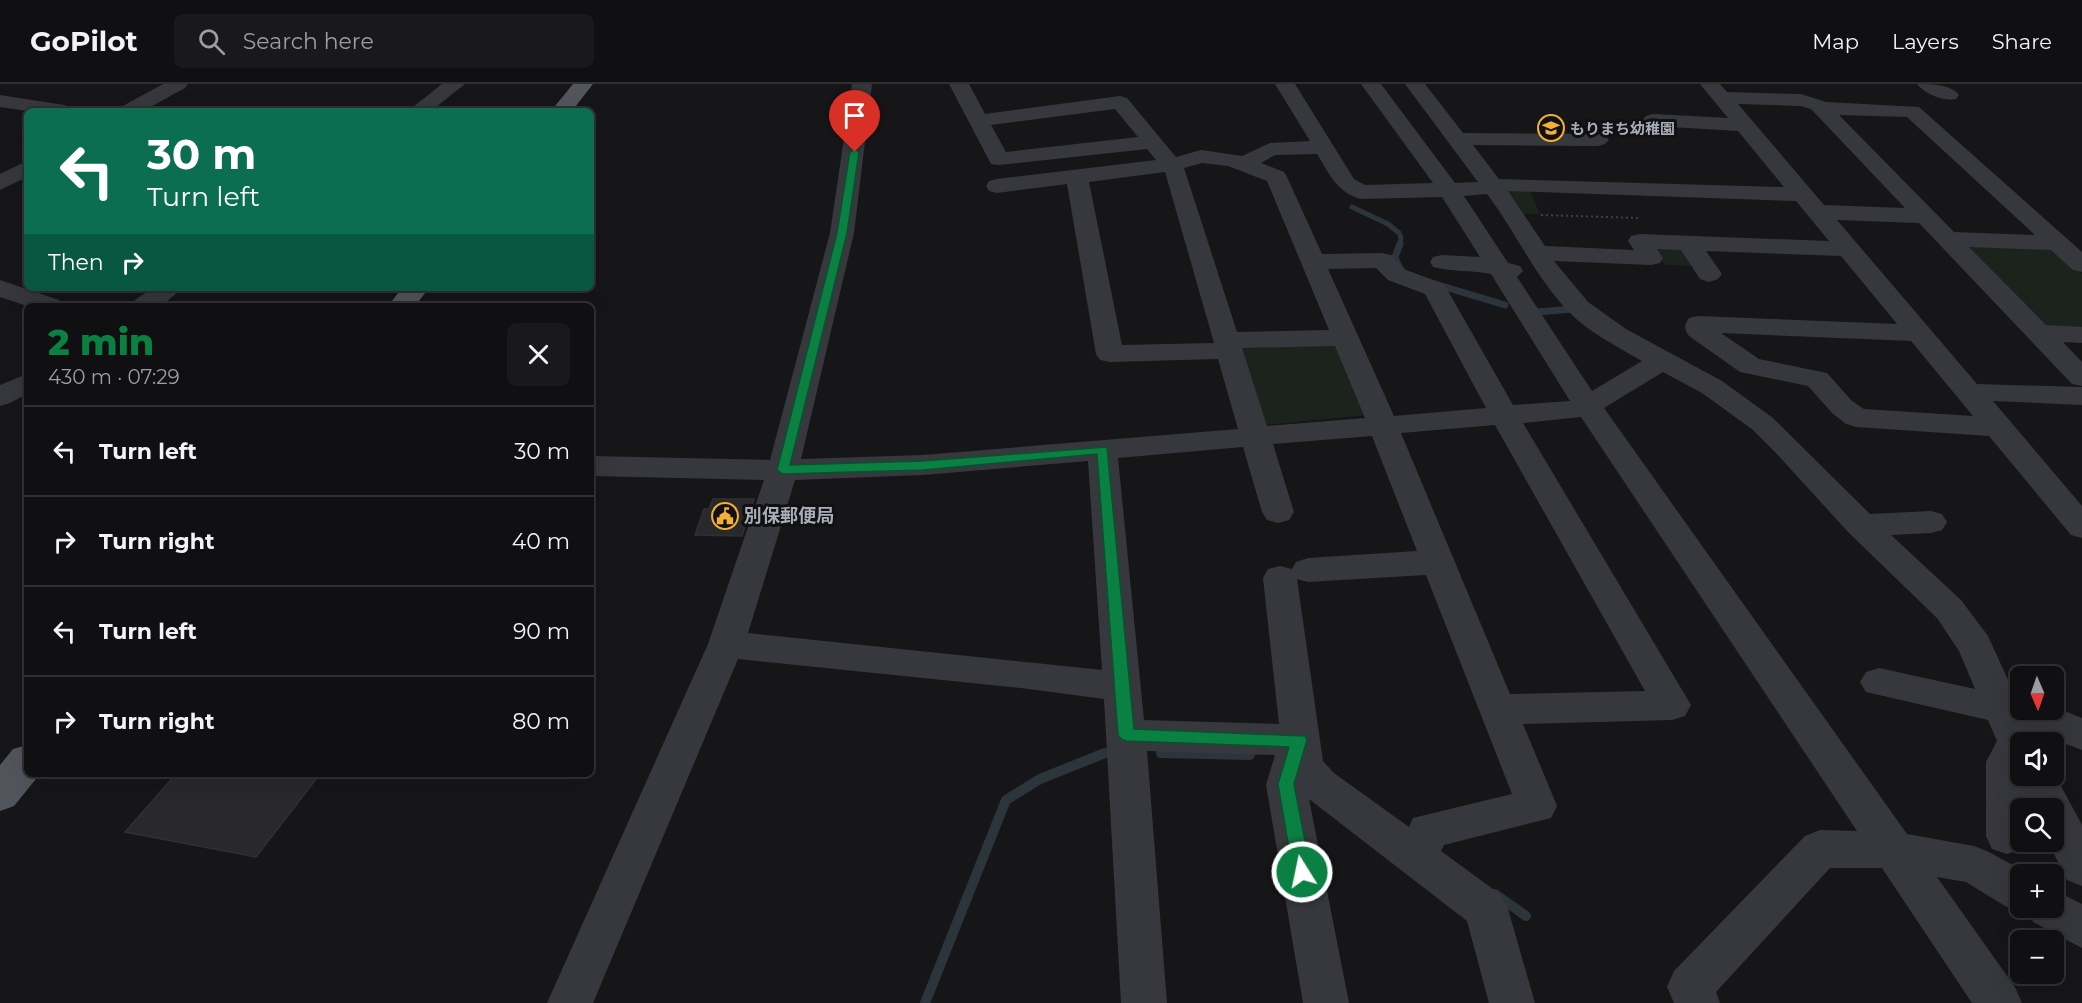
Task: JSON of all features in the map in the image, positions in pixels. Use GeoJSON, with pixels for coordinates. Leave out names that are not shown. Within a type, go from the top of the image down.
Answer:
{"type":"FeatureCollection","features":[{"type":"Feature","properties":{"kind":"main road"},"geometry":{"type":"LineString","coordinates":[[564,108],[584,84]]}},
{"type":"Feature","properties":{"kind":"main road"},"geometry":{"type":"LineString","coordinates":[[404,303],[414,291]]}},
{"type":"Feature","properties":{"kind":"main road"},"geometry":{"type":"LineString","coordinates":[[0,794],[24,765]]}},
{"type":"Feature","properties":{"kind":"street"},"geometry":{"type":"LineString","coordinates":[[134,108],[178,84]]}},
{"type":"Feature","properties":{"kind":"street"},"geometry":{"type":"LineString","coordinates":[[422,108],[455,84]]}},
{"type":"Feature","properties":{"kind":"street"},"geometry":{"type":"LineString","coordinates":[[570,1003],[726,644],[783,470],[842,233],[862,84]]}},
{"type":"Feature","properties":{"kind":"street"},"geometry":{"type":"LineString","coordinates":[[960,84],[999,159],[1152,142]]}},
{"type":"Feature","properties":{"kind":"street"},"geometry":{"type":"LineString","coordinates":[[1285,84],[1346,183],[1361,192],[1449,190],[1509,184],[1810,203],[1926,216]]}},
{"type":"Feature","properties":{"kind":"street"},"geometry":{"type":"LineString","coordinates":[[1371,84],[1449,190],[1588,405],[1999,1003]]}},
{"type":"Feature","properties":{"kind":"street"},"geometry":{"type":"LineString","coordinates":[[1415,84],[1514,214],[1544,263],[1578,308],[1661,361],[1681,369],[1712,387],[1763,424],[1786,445],[1860,525],[1938,597],[1964,627],[1975,645],[2014,732]]}},
{"type":"Feature","properties":{"kind":"street"},"geometry":{"type":"LineString","coordinates":[[1927,84],[1949,95]]}},
{"type":"Feature","properties":{"kind":"street"},"geometry":{"type":"LineString","coordinates":[[1716,91],[1801,100],[1821,108],[1912,111],[2082,265]]}},
{"type":"Feature","properties":{"kind":"street"},"geometry":{"type":"LineString","coordinates":[[1716,91],[2082,527]]}},
{"type":"Feature","properties":{"kind":"street"},"geometry":{"type":"LineString","coordinates":[[0,101],[45,108]]}},
{"type":"Feature","properties":{"kind":"street"},"geometry":{"type":"LineString","coordinates":[[978,121],[1120,102],[1170,165],[1176,173],[1278,512]]}},
{"type":"Feature","properties":{"kind":"street"},"geometry":{"type":"LineString","coordinates":[[1821,108],[2082,378]]}},
{"type":"Feature","properties":{"kind":"street"},"geometry":{"type":"LineString","coordinates":[[1653,120],[1745,125]]}},
{"type":"Feature","properties":{"kind":"street"},"geometry":{"type":"LineString","coordinates":[[1456,139],[1598,140]]}},
{"type":"Feature","properties":{"kind":"street"},"geometry":{"type":"LineString","coordinates":[[1244,164],[1270,149],[1324,147]]}},
{"type":"Feature","properties":{"kind":"street"},"geometry":{"type":"LineString","coordinates":[[997,186],[1170,165],[1201,156],[1232,160],[1276,177],[1383,425],[1537,806],[1428,831],[1426,839]]}},
{"type":"Feature","properties":{"kind":"street"},"geometry":{"type":"LineString","coordinates":[[0,183],[24,170]]}},
{"type":"Feature","properties":{"kind":"street"},"geometry":{"type":"LineString","coordinates":[[1077,176],[1110,354],[1346,338]]}},
{"type":"Feature","properties":{"kind":"street"},"geometry":{"type":"LineString","coordinates":[[1947,239],[2057,243]]}},
{"type":"Feature","properties":{"kind":"street"},"geometry":{"type":"LineString","coordinates":[[1442,262],[1473,263],[1501,270],[1544,263],[1651,258],[1640,241],[1849,249]]}},
{"type":"Feature","properties":{"kind":"street"},"geometry":{"type":"LineString","coordinates":[[1689,243],[1709,274]]}},
{"type":"Feature","properties":{"kind":"street"},"geometry":{"type":"LineString","coordinates":[[1781,247],[1802,273]]}},
{"type":"Feature","properties":{"kind":"street"},"geometry":{"type":"LineString","coordinates":[[1314,262],[1382,260],[1397,275],[1435,290],[1504,415],[1672,705],[1497,709]]}},
{"type":"Feature","properties":{"kind":"street"},"geometry":{"type":"LineString","coordinates":[[0,288],[42,303]]}},
{"type":"Feature","properties":{"kind":"street"},"geometry":{"type":"LineString","coordinates":[[148,303],[166,291]]}},
{"type":"Feature","properties":{"kind":"street"},"geometry":{"type":"LineString","coordinates":[[1919,333],[1698,324],[1698,330],[1750,366],[1817,379],[1842,407],[1856,418],[1998,427]]}},
{"type":"Feature","properties":{"kind":"street"},"geometry":{"type":"LineString","coordinates":[[2039,333],[2082,335]]}},
{"type":"Feature","properties":{"kind":"street"},"geometry":{"type":"LineString","coordinates":[[594,466],[783,470],[923,465],[1577,409],[1588,405],[1661,361]]}},
{"type":"Feature","properties":{"kind":"street"},"geometry":{"type":"LineString","coordinates":[[0,397],[24,383]]}},
{"type":"Feature","properties":{"kind":"street"},"geometry":{"type":"LineString","coordinates":[[1969,392],[2082,396]]}},
{"type":"Feature","properties":{"kind":"street"},"geometry":{"type":"LineString","coordinates":[[1102,450],[1110,516],[1144,1003]]}},
{"type":"Feature","properties":{"kind":"street"},"geometry":{"type":"LineString","coordinates":[[1860,525],[1931,522]]}},
{"type":"Feature","properties":{"kind":"street"},"geometry":{"type":"LineString","coordinates":[[1438,562],[1294,574],[1299,740],[1304,766],[1320,785],[1486,909],[1512,1003]]}},
{"type":"Feature","properties":{"kind":"street"},"geometry":{"type":"LineString","coordinates":[[726,644],[1021,674],[1121,687]]}},
{"type":"Feature","properties":{"kind":"street"},"geometry":{"type":"LineString","coordinates":[[1879,681],[1983,706],[2002,704],[2082,734]]}},
{"type":"Feature","properties":{"kind":"street"},"geometry":{"type":"LineString","coordinates":[[1126,735],[1299,740]]}},
{"type":"Feature","properties":{"kind":"street"},"geometry":{"type":"LineString","coordinates":[[1299,740],[1286,784],[1326,1003]]}},
{"type":"Feature","properties":{"kind":"street"},"geometry":{"type":"LineString","coordinates":[[2007,836],[2006,762],[2010,760]]}},
{"type":"Feature","properties":{"kind":"street"},"geometry":{"type":"LineString","coordinates":[[2064,832],[2082,867]]}},
{"type":"Feature","properties":{"kind":"street"},"geometry":{"type":"LineString","coordinates":[[1697,1003],[1690,987],[1820,849],[1894,850],[1974,865],[2010,886]]}},
{"type":"Feature","properties":{"kind":"street"},"geometry":{"type":"LineString","coordinates":[[2064,917],[2082,927]]}},
{"type":"Feature","properties":{"kind":"shaded area"},"geometry":{"type":"Polygon","coordinates":[[[1529,189],[1540,214],[1521,214],[1506,191],[1529,189]]]}},
{"type":"Feature","properties":{"kind":"shaded area"},"geometry":{"type":"Polygon","coordinates":[[[1964,245],[2056,250],[2082,274],[2082,332],[2042,325],[1964,245]]]}},
{"type":"Feature","properties":{"kind":"shaded area"},"geometry":{"type":"Polygon","coordinates":[[[1660,246],[1680,247],[1697,266],[1665,265],[1655,249],[1660,246]]]}},
{"type":"Feature","properties":{"kind":"shaded area"},"geometry":{"type":"Polygon","coordinates":[[[1246,344],[1339,345],[1368,415],[1265,425],[1240,348],[1246,344]]]}},
{"type":"Feature","properties":{"kind":"building","name":"別保郵便局"},"geometry":{"type":"Polygon","coordinates":[[[713,499],[754,499],[742,536],[695,535],[704,509],[709,509],[713,499]]]}},
{"type":"Feature","properties":{"kind":"building"},"geometry":{"type":"Polygon","coordinates":[[[173,777],[318,777],[256,857],[125,832],[173,777]]]}},
{"type":"Feature","properties":{"kind":"waterway"},"geometry":{"type":"LineString","coordinates":[[1352,207],[1388,224],[1399,233],[1400,245]]}},
{"type":"Feature","properties":{"kind":"waterway"},"geometry":{"type":"LineString","coordinates":[[1399,267],[1395,257],[1400,244]]}},
{"type":"Feature","properties":{"kind":"waterway"},"geometry":{"type":"LineString","coordinates":[[1435,284],[1505,305]]}},
{"type":"Feature","properties":{"kind":"waterway"},"geometry":{"type":"LineString","coordinates":[[1538,312],[1573,309]]}},
{"type":"Feature","properties":{"kind":"waterway"},"geometry":{"type":"LineString","coordinates":[[925,1003],[1006,800],[1040,779],[1105,753]]}},
{"type":"Feature","properties":{"kind":"waterway"},"geometry":{"type":"LineString","coordinates":[[1161,753],[1250,755]]}},
{"type":"Feature","properties":{"kind":"waterway"},"geometry":{"type":"LineString","coordinates":[[1495,894],[1526,916]]}},
{"type":"Feature","properties":{"kind":"place","name":"もりまち幼稚園"},"geometry":{"type":"Point","coordinates":[1551,128]}},
{"type":"Feature","properties":{"kind":"place","name":"別保郵便局"},"geometry":{"type":"Point","coordinates":[725,516]}},
{"type":"Feature","properties":{"kind":"route"},"geometry":{"type":"LineString","coordinates":[[855,152],[842,233],[783,470],[923,465],[1102,450],[1110,516],[1126,735],[1299,740],[1286,784],[1302,872]]}}]}
